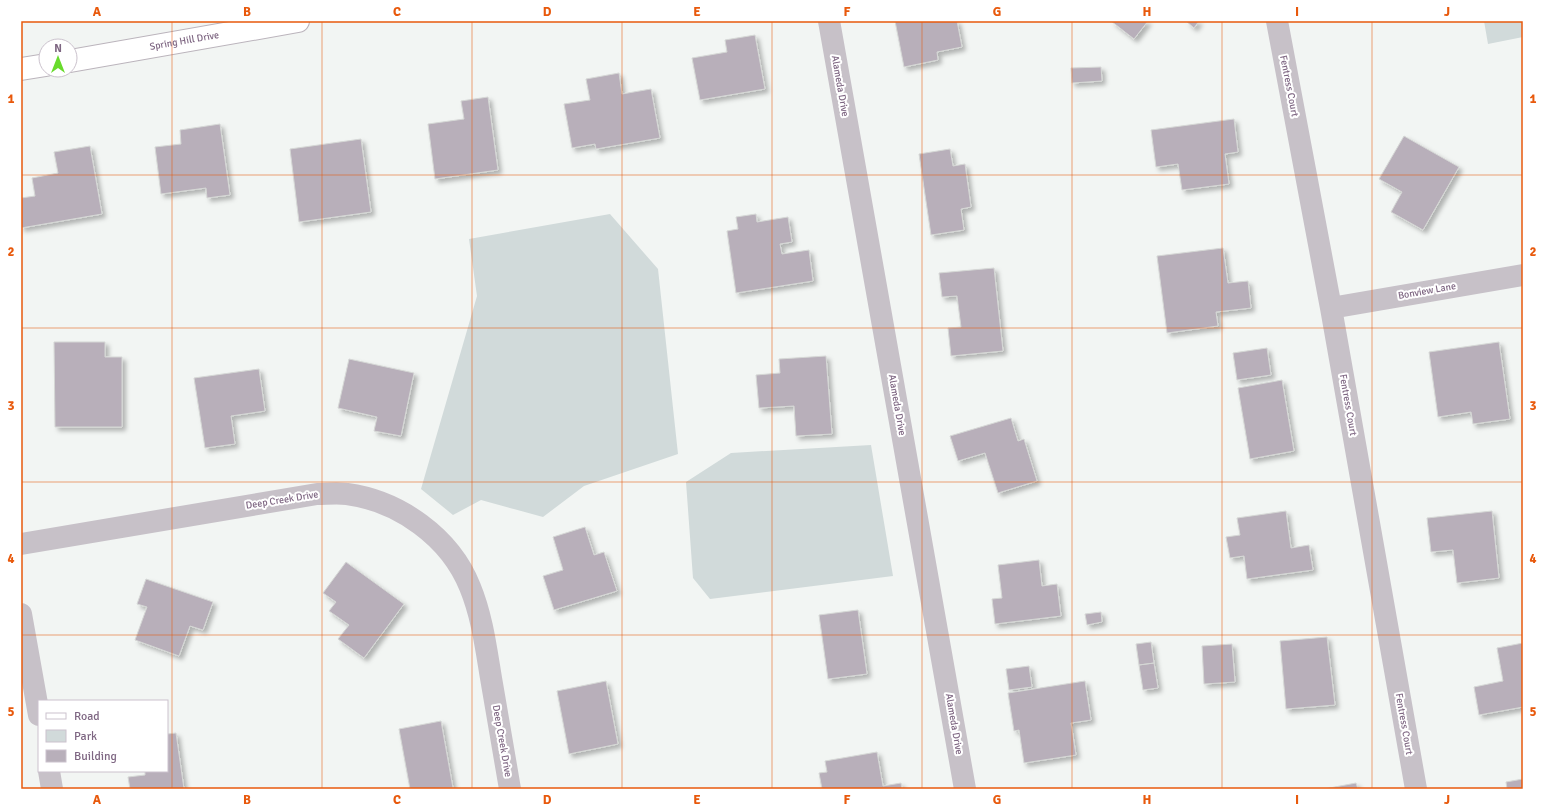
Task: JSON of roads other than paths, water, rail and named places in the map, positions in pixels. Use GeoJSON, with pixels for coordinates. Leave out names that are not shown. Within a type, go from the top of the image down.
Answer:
{"type":"FeatureCollection","features":[{"type":"Feature","properties":{"kind":"main road","name":"Spring Hill Drive"},"geometry":{"type":"LineString","coordinates":[[78,60],[298,21]]}},
{"type":"Feature","properties":{"kind":"main road"},"geometry":{"type":"LineString","coordinates":[[21,69],[38,66]]}},
{"type":"Feature","properties":{"kind":"street","name":"Alameda Drive"},"geometry":{"type":"LineString","coordinates":[[829,21],[965,789]]}},
{"type":"Feature","properties":{"kind":"street","name":"Fentress Court"},"geometry":{"type":"LineString","coordinates":[[1277,21],[1331,308],[1416,789]]}},
{"type":"Feature","properties":{"kind":"street","name":"Bonview Lane"},"geometry":{"type":"LineString","coordinates":[[1331,308],[1523,275]]}},
{"type":"Feature","properties":{"kind":"street","name":"Deep Creek Drive"},"geometry":{"type":"LineString","coordinates":[[21,544],[316,494],[347,494],[380,502],[412,518],[435,537],[455,560],[470,586],[481,619],[510,789]]}},
{"type":"Feature","properties":{"kind":"street"},"geometry":{"type":"LineString","coordinates":[[21,614],[38,709]]}},
{"type":"Feature","properties":{"kind":"street"},"geometry":{"type":"LineString","coordinates":[[49,772],[52,789]]}}]}
